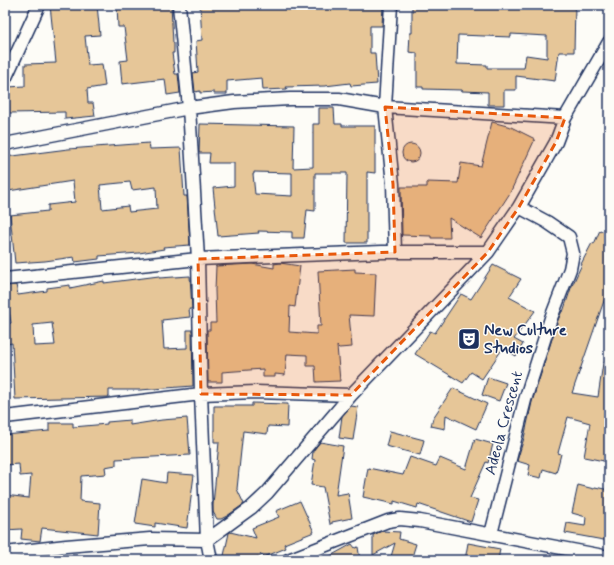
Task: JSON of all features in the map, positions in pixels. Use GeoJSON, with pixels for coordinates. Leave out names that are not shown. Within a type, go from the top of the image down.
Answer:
{"type":"FeatureCollection","features":[{"type":"Feature","properties":{"kind":"street"},"geometry":{"type":"LineString","coordinates":[[6,75],[39,5]]}},
{"type":"Feature","properties":{"kind":"street"},"geometry":{"type":"LineString","coordinates":[[179,5],[189,108],[198,259],[201,394],[207,540],[211,560]]}},
{"type":"Feature","properties":{"kind":"street"},"geometry":{"type":"LineString","coordinates":[[391,5],[385,107],[394,184],[395,252]]}},
{"type":"Feature","properties":{"kind":"street"},"geometry":{"type":"LineString","coordinates":[[5,553],[150,539],[207,540],[251,508],[267,493],[351,395],[488,252],[521,208],[556,142],[565,118],[609,42]]}},
{"type":"Feature","properties":{"kind":"street"},"geometry":{"type":"LineString","coordinates":[[5,144],[189,108],[234,102],[290,99],[339,99],[385,107],[565,118]]}},
{"type":"Feature","properties":{"kind":"street","name":"Adeola Crescent"},"geometry":{"type":"LineString","coordinates":[[491,534],[525,400],[552,318],[570,270],[573,253],[569,237],[547,222],[521,208]]}},
{"type":"Feature","properties":{"kind":"street"},"geometry":{"type":"LineString","coordinates":[[5,279],[198,259],[395,252],[488,252]]}},
{"type":"Feature","properties":{"kind":"street"},"geometry":{"type":"LineString","coordinates":[[5,417],[201,394],[256,392],[351,395]]}},
{"type":"Feature","properties":{"kind":"street"},"geometry":{"type":"LineString","coordinates":[[288,560],[388,521],[400,519],[420,521],[609,557]]}},
{"type":"Feature","properties":{"kind":"highlighted area"},"geometry":{"type":"Polygon","coordinates":[[[385,107],[565,118],[556,142],[519,207],[488,252],[351,395],[201,394],[198,259],[395,252],[393,184],[385,107]]]}},
{"type":"Feature","properties":{"kind":"building"},"geometry":{"type":"Polygon","coordinates":[[[50,5],[97,5],[100,35],[85,36],[88,65],[102,64],[105,86],[87,89],[88,103],[93,103],[95,116],[65,119],[65,112],[9,113],[8,87],[25,86],[25,64],[56,63],[50,5]]]}},
{"type":"Feature","properties":{"kind":"building"},"geometry":{"type":"Polygon","coordinates":[[[117,5],[171,5],[174,43],[174,53],[172,53],[175,74],[178,74],[180,93],[167,95],[165,79],[122,84],[120,61],[128,60],[124,27],[118,27],[117,5]]]}},
{"type":"Feature","properties":{"kind":"building"},"geometry":{"type":"Polygon","coordinates":[[[200,5],[383,5],[382,26],[370,26],[370,53],[375,53],[377,84],[351,86],[350,83],[263,90],[262,78],[227,81],[227,94],[214,94],[214,92],[200,93],[200,91],[195,92],[193,73],[198,72],[196,41],[202,40],[200,5]]]}},
{"type":"Feature","properties":{"kind":"building"},"geometry":{"type":"Polygon","coordinates":[[[412,5],[575,5],[574,52],[559,52],[555,81],[516,76],[516,90],[504,90],[504,105],[488,105],[488,92],[423,89],[423,87],[417,87],[417,53],[409,52],[410,33],[412,33],[412,5]],[[511,34],[511,37],[458,35],[457,64],[487,65],[487,68],[524,68],[526,55],[547,58],[547,36],[511,34]]]}},
{"type":"Feature","properties":{"kind":"building"},"geometry":{"type":"Polygon","coordinates":[[[319,108],[334,108],[335,124],[342,124],[342,126],[375,126],[375,173],[367,172],[367,243],[346,243],[347,173],[315,173],[315,211],[307,210],[304,238],[292,238],[292,232],[258,231],[259,233],[218,236],[213,188],[234,186],[234,163],[209,163],[210,153],[199,153],[200,124],[294,126],[293,168],[313,167],[313,124],[319,124],[319,108]],[[254,172],[255,194],[292,196],[292,173],[254,172]]]}},
{"type":"Feature","properties":{"kind":"building"},"geometry":{"type":"Polygon","coordinates":[[[492,122],[511,127],[535,139],[510,193],[481,238],[449,218],[450,238],[402,235],[401,187],[427,187],[427,182],[458,183],[461,163],[481,166],[492,122]]]}},
{"type":"Feature","properties":{"kind":"building"},"geometry":{"type":"Polygon","coordinates":[[[149,143],[150,149],[181,148],[184,196],[187,196],[190,245],[163,247],[164,249],[139,253],[99,256],[99,259],[75,262],[74,257],[15,263],[10,215],[48,211],[48,205],[75,202],[73,181],[8,191],[5,157],[68,149],[149,143]],[[130,182],[100,185],[102,209],[128,206],[129,212],[157,209],[156,187],[132,190],[130,182]]]}},
{"type":"Feature","properties":{"kind":"building"},"geometry":{"type":"Polygon","coordinates":[[[411,144],[417,147],[420,153],[417,159],[411,162],[405,159],[402,153],[405,147],[411,144]]]}},
{"type":"Feature","properties":{"kind":"building"},"geometry":{"type":"Polygon","coordinates":[[[600,230],[609,234],[609,299],[605,298],[572,393],[598,397],[603,363],[609,364],[609,462],[584,457],[590,423],[568,417],[558,453],[561,454],[556,473],[543,469],[541,478],[528,475],[530,465],[517,461],[532,402],[558,320],[562,311],[563,312],[581,264],[592,243],[594,244],[600,230]]]}},
{"type":"Feature","properties":{"kind":"building"},"geometry":{"type":"Polygon","coordinates":[[[280,263],[300,266],[295,307],[290,306],[289,332],[317,334],[317,326],[321,326],[318,271],[355,269],[355,272],[376,273],[374,316],[349,315],[352,347],[339,348],[337,346],[340,381],[316,382],[315,366],[307,366],[307,355],[287,354],[285,375],[275,374],[275,377],[263,377],[263,369],[222,372],[222,382],[208,382],[207,330],[210,330],[210,323],[216,323],[216,266],[252,264],[274,268],[274,264],[280,263]]]}},
{"type":"Feature","properties":{"kind":"building","name":"New Culture Studios"},"geometry":{"type":"Polygon","coordinates":[[[493,265],[521,279],[509,297],[535,311],[514,339],[523,344],[516,356],[503,348],[482,379],[471,372],[463,383],[415,354],[430,331],[435,333],[461,294],[471,299],[493,265]]]}},
{"type":"Feature","properties":{"kind":"building"},"geometry":{"type":"Polygon","coordinates":[[[159,276],[159,278],[190,276],[192,309],[189,309],[190,317],[162,320],[164,349],[187,348],[187,330],[192,330],[193,386],[140,390],[109,390],[109,397],[15,399],[12,343],[8,344],[7,324],[11,323],[5,286],[16,285],[18,295],[47,291],[47,288],[70,285],[70,288],[104,281],[104,283],[159,276]],[[52,323],[33,325],[34,346],[55,345],[52,323]]]}},
{"type":"Feature","properties":{"kind":"building"},"geometry":{"type":"Polygon","coordinates":[[[488,377],[506,383],[499,401],[482,395],[488,377]]]}},
{"type":"Feature","properties":{"kind":"building"},"geometry":{"type":"Polygon","coordinates":[[[453,388],[487,404],[476,429],[446,415],[445,429],[431,426],[433,418],[453,388]]]}},
{"type":"Feature","properties":{"kind":"building"},"geometry":{"type":"Polygon","coordinates":[[[252,403],[288,404],[287,427],[268,426],[267,434],[243,431],[237,489],[244,504],[227,516],[217,519],[213,512],[213,505],[219,442],[214,442],[214,406],[252,406],[252,403]]]}},
{"type":"Feature","properties":{"kind":"building"},"geometry":{"type":"Polygon","coordinates":[[[351,406],[358,407],[353,440],[339,438],[342,416],[351,406]]]}},
{"type":"Feature","properties":{"kind":"building"},"geometry":{"type":"Polygon","coordinates":[[[187,418],[190,455],[116,459],[116,465],[105,467],[106,474],[81,476],[80,501],[100,503],[98,534],[42,528],[40,541],[21,539],[22,529],[5,530],[5,495],[29,498],[31,475],[20,476],[19,464],[5,465],[5,435],[49,431],[49,423],[73,423],[73,427],[130,420],[130,425],[187,418]]]}},
{"type":"Feature","properties":{"kind":"building"},"geometry":{"type":"Polygon","coordinates":[[[390,431],[424,440],[420,455],[386,446],[390,431]]]}},
{"type":"Feature","properties":{"kind":"building"},"geometry":{"type":"Polygon","coordinates":[[[475,439],[493,444],[488,463],[486,462],[470,498],[478,500],[471,522],[418,504],[417,508],[394,501],[394,504],[363,497],[368,468],[403,475],[410,457],[436,466],[440,458],[466,469],[475,439]]]}},
{"type":"Feature","properties":{"kind":"building"},"geometry":{"type":"Polygon","coordinates":[[[320,442],[343,446],[336,495],[348,493],[352,518],[332,522],[332,524],[330,524],[323,487],[311,485],[315,460],[312,459],[313,451],[320,442]]]}},
{"type":"Feature","properties":{"kind":"building"},"geometry":{"type":"Polygon","coordinates":[[[167,473],[194,475],[187,528],[155,523],[155,527],[135,524],[142,479],[166,483],[167,473]]]}},
{"type":"Feature","properties":{"kind":"building"},"geometry":{"type":"Polygon","coordinates":[[[578,485],[594,489],[595,487],[609,490],[609,541],[565,533],[567,523],[585,526],[586,517],[572,513],[578,485]]]}},
{"type":"Feature","properties":{"kind":"building"},"geometry":{"type":"Polygon","coordinates":[[[300,501],[314,532],[284,544],[286,548],[264,557],[263,555],[250,560],[223,560],[230,532],[256,538],[252,528],[279,517],[276,511],[300,501]]]}},
{"type":"Feature","properties":{"kind":"building"},"geometry":{"type":"Polygon","coordinates":[[[382,531],[400,532],[399,539],[416,544],[411,560],[390,560],[395,543],[373,555],[373,535],[382,531]]]}},
{"type":"Feature","properties":{"kind":"building"},"geometry":{"type":"Polygon","coordinates":[[[468,543],[500,549],[498,560],[465,560],[468,543]]]}},
{"type":"Feature","properties":{"kind":"building"},"geometry":{"type":"Polygon","coordinates":[[[352,544],[355,548],[358,547],[360,560],[323,560],[352,544]]]}},
{"type":"Feature","properties":{"kind":"place","name":"New Culture Studios"},"geometry":{"type":"Point","coordinates":[469,339]}}]}
